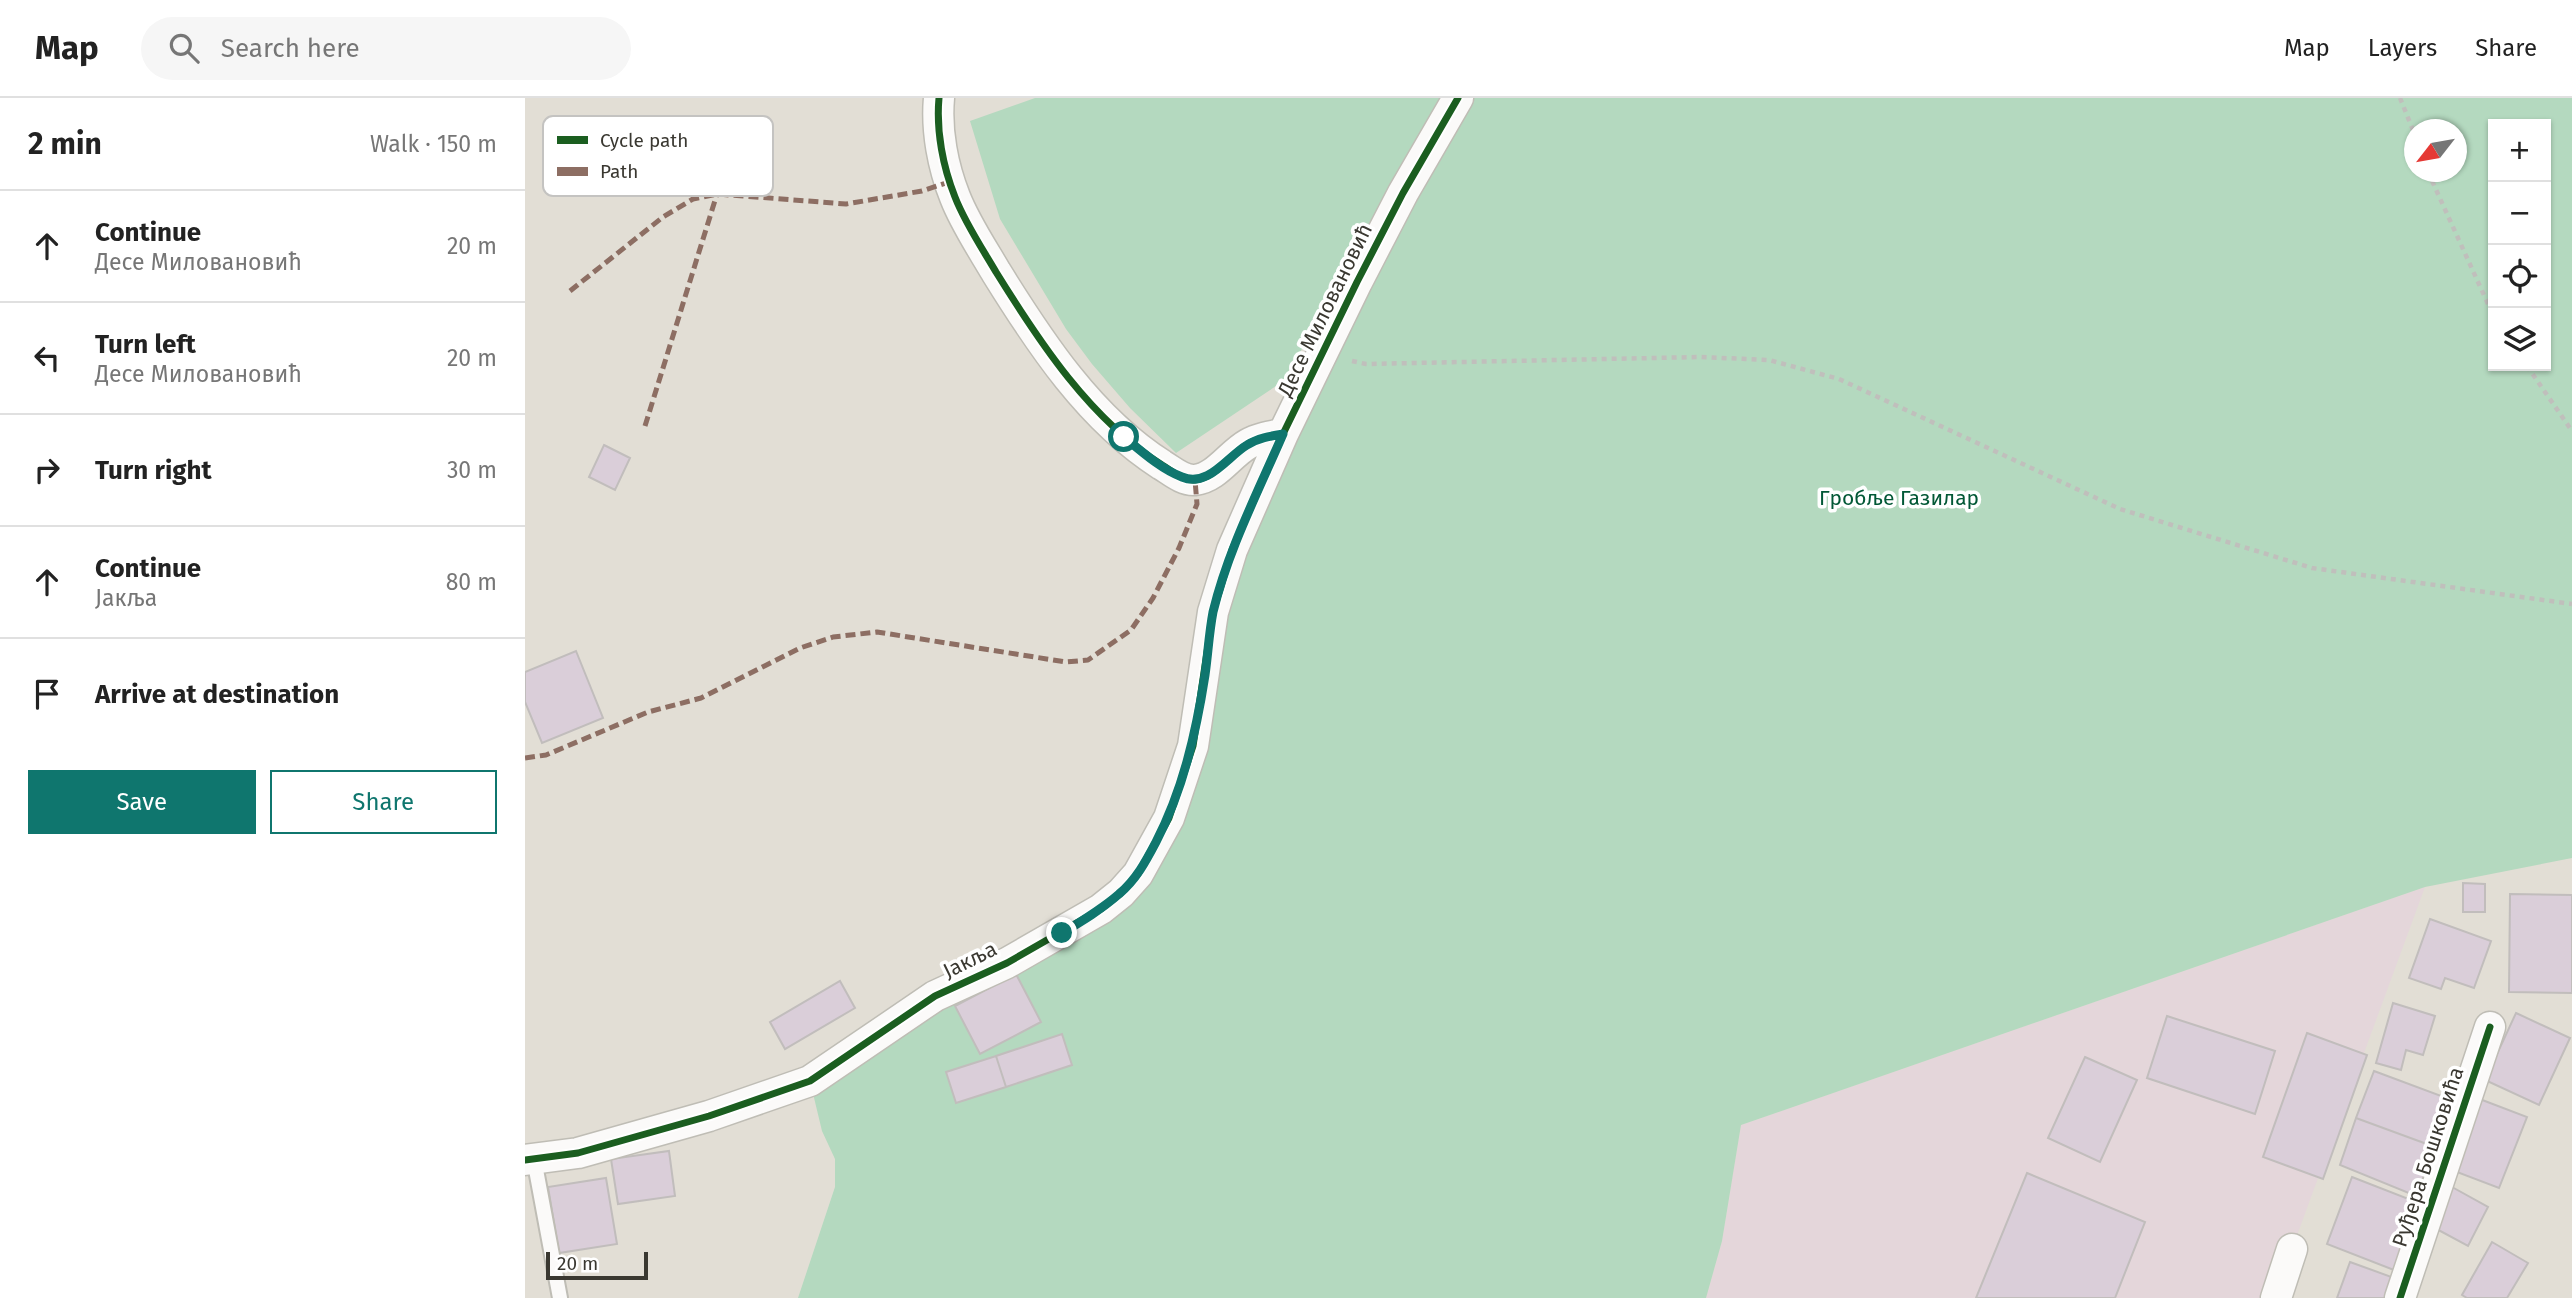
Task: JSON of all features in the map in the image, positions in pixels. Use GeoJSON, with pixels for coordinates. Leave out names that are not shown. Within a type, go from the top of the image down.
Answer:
{"type":"FeatureCollection","features":[{"type":"Feature","properties":{"kind":"street"},"geometry":{"type":"LineString","coordinates":[[939,98],[941,145],[956,201],[981,247],[1046,349],[1109,422],[1146,454],[1182,477],[1195,480],[1209,475],[1248,444],[1283,434]]}},
{"type":"Feature","properties":{"kind":"street","name":"Десе Миловановић"},"geometry":{"type":"LineString","coordinates":[[1221,584],[1232,550],[1322,353],[1403,193],[1458,98]]}},
{"type":"Feature","properties":{"kind":"street","name":"Јакља"},"geometry":{"type":"LineString","coordinates":[[529,1160],[577,1153],[709,1116],[810,1081],[936,996],[1062,933],[1121,893],[1138,874],[1169,818],[1193,746],[1208,639],[1221,584]]}},
{"type":"Feature","properties":{"kind":"street","name":"Руђера Бошковића"},"geometry":{"type":"LineString","coordinates":[[2400,1298],[2490,1027]]}},
{"type":"Feature","properties":{"kind":"street"},"geometry":{"type":"LineString","coordinates":[[2276,1298],[2292,1249]]}},
{"type":"Feature","properties":{"kind":"lane","name":"Јакља"},"geometry":{"type":"LineString","coordinates":[[529,1160],[560,1298]]}},
{"type":"Feature","properties":{"kind":"path"},"geometry":{"type":"LineString","coordinates":[[2400,98],[2408,119]]}},
{"type":"Feature","properties":{"kind":"path"},"geometry":{"type":"LineString","coordinates":[[2433,182],[2490,308]]}},
{"type":"Feature","properties":{"kind":"path"},"geometry":{"type":"LineString","coordinates":[[1322,353],[1366,364],[1701,357],[1769,360],[1839,379],[2120,509],[2312,568],[2572,604]]}},
{"type":"Feature","properties":{"kind":"path"},"geometry":{"type":"LineString","coordinates":[[2530,371],[2572,431]]}},
{"type":"Feature","properties":{"kind":"shaded area"},"geometry":{"type":"Polygon","coordinates":[[[2425,887],[2276,1298],[1706,1298],[1722,1241],[1741,1125],[2425,887]]]}},
{"type":"Feature","properties":{"kind":"green space"},"geometry":{"type":"Polygon","coordinates":[[[1035,98],[1453,98],[1282,382],[1176,453],[1130,408],[1092,364],[1066,329],[1000,219],[970,121],[1035,98]]]}},
{"type":"Feature","properties":{"kind":"green space","name":"Гробље Газилар"},"geometry":{"type":"Polygon","coordinates":[[[1458,98],[2572,98],[2572,858],[2425,887],[1741,1125],[1722,1241],[1706,1298],[798,1298],[835,1187],[835,1159],[822,1131],[810,1081],[1062,933],[1151,851],[1213,612],[1458,98]]]}},
{"type":"Feature","properties":{"kind":"building"},"geometry":{"type":"Polygon","coordinates":[[[604,445],[630,458],[615,490],[589,477],[604,445]]]}},
{"type":"Feature","properties":{"kind":"building"},"geometry":{"type":"Polygon","coordinates":[[[576,651],[603,718],[542,743],[525,702],[525,672],[576,651]]]}},
{"type":"Feature","properties":{"kind":"building"},"geometry":{"type":"Polygon","coordinates":[[[2463,883],[2485,884],[2485,912],[2463,912],[2463,883]]]}},
{"type":"Feature","properties":{"kind":"building"},"geometry":{"type":"Polygon","coordinates":[[[2510,894],[2572,895],[2572,993],[2509,992],[2510,894]]]}},
{"type":"Feature","properties":{"kind":"building"},"geometry":{"type":"Polygon","coordinates":[[[2430,919],[2491,941],[2474,988],[2445,978],[2441,989],[2409,978],[2430,919]]]}},
{"type":"Feature","properties":{"kind":"building"},"geometry":{"type":"Polygon","coordinates":[[[1016,974],[1041,1022],[980,1054],[955,1006],[1016,974]]]}},
{"type":"Feature","properties":{"kind":"building"},"geometry":{"type":"Polygon","coordinates":[[[840,981],[855,1008],[785,1049],[770,1022],[840,981]]]}},
{"type":"Feature","properties":{"kind":"building"},"geometry":{"type":"Polygon","coordinates":[[[2393,1003],[2435,1016],[2423,1055],[2406,1050],[2401,1070],[2376,1063],[2393,1003]]]}},
{"type":"Feature","properties":{"kind":"building"},"geometry":{"type":"Polygon","coordinates":[[[2516,1013],[2570,1038],[2539,1105],[2485,1080],[2516,1013]]]}},
{"type":"Feature","properties":{"kind":"building"},"geometry":{"type":"Polygon","coordinates":[[[2167,1016],[2275,1051],[2255,1114],[2147,1078],[2167,1016]]]}},
{"type":"Feature","properties":{"kind":"building"},"geometry":{"type":"Polygon","coordinates":[[[2307,1033],[2367,1055],[2323,1179],[2263,1157],[2307,1033]]]}},
{"type":"Feature","properties":{"kind":"building"},"geometry":{"type":"Polygon","coordinates":[[[1062,1034],[1072,1065],[1006,1087],[996,1056],[1062,1034]]]}},
{"type":"Feature","properties":{"kind":"building"},"geometry":{"type":"Polygon","coordinates":[[[996,1056],[1006,1087],[956,1103],[946,1072],[996,1056]]]}},
{"type":"Feature","properties":{"kind":"building"},"geometry":{"type":"Polygon","coordinates":[[[2085,1057],[2137,1080],[2100,1162],[2048,1138],[2085,1057]]]}},
{"type":"Feature","properties":{"kind":"building"},"geometry":{"type":"Polygon","coordinates":[[[2374,1071],[2452,1100],[2435,1147],[2356,1118],[2374,1071]]]}},
{"type":"Feature","properties":{"kind":"building"},"geometry":{"type":"Polygon","coordinates":[[[2477,1098],[2527,1117],[2499,1188],[2449,1169],[2477,1098]]]}},
{"type":"Feature","properties":{"kind":"building"},"geometry":{"type":"Polygon","coordinates":[[[2356,1118],[2435,1147],[2416,1196],[2340,1165],[2356,1118]]]}},
{"type":"Feature","properties":{"kind":"building"},"geometry":{"type":"Polygon","coordinates":[[[669,1151],[675,1196],[618,1204],[611,1159],[669,1151]]]}},
{"type":"Feature","properties":{"kind":"building"},"geometry":{"type":"Polygon","coordinates":[[[2027,1173],[2145,1222],[2115,1298],[1976,1298],[2027,1173]]]}},
{"type":"Feature","properties":{"kind":"building"},"geometry":{"type":"Polygon","coordinates":[[[2352,1177],[2424,1205],[2399,1272],[2327,1244],[2352,1177]]]}},
{"type":"Feature","properties":{"kind":"building"},"geometry":{"type":"Polygon","coordinates":[[[606,1178],[617,1244],[559,1253],[548,1187],[606,1178]]]}},
{"type":"Feature","properties":{"kind":"building"},"geometry":{"type":"Polygon","coordinates":[[[2452,1187],[2488,1207],[2468,1246],[2431,1226],[2452,1187]]]}},
{"type":"Feature","properties":{"kind":"building"},"geometry":{"type":"Polygon","coordinates":[[[2492,1242],[2528,1263],[2507,1298],[2467,1298],[2462,1295],[2492,1242]]]}},
{"type":"Feature","properties":{"kind":"building"},"geometry":{"type":"Polygon","coordinates":[[[2350,1262],[2397,1279],[2390,1298],[2337,1298],[2350,1262]]]}},
{"type":"Feature","properties":{"kind":"marked path"},"geometry":{"type":"LineString","coordinates":[[743,196],[846,204],[922,191],[949,182]]}},
{"type":"Feature","properties":{"kind":"marked path"},"geometry":{"type":"LineString","coordinates":[[570,291],[663,217],[693,199],[707,196]]}},
{"type":"Feature","properties":{"kind":"marked path"},"geometry":{"type":"LineString","coordinates":[[645,426],[716,196]]}},
{"type":"Feature","properties":{"kind":"marked path"},"geometry":{"type":"LineString","coordinates":[[525,758],[546,755],[648,712],[701,698],[800,648],[833,637],[877,632],[1066,662],[1088,660],[1131,630],[1153,598],[1179,548],[1197,504],[1195,480]]}},
{"type":"Feature","properties":{"kind":"cycle path"},"geometry":{"type":"LineString","coordinates":[[939,98],[940,136],[947,174],[969,226],[1049,352],[1089,402],[1112,425],[1162,465],[1191,480],[1210,475],[1252,442],[1283,434]]}},
{"type":"Feature","properties":{"kind":"cycle path"},"geometry":{"type":"LineString","coordinates":[[525,1160],[578,1153],[709,1116],[810,1081],[935,996],[1007,963],[1101,909],[1121,893],[1138,874],[1169,818],[1193,746],[1213,612],[1232,550],[1283,434],[1357,282],[1403,193],[1458,98]]}},
{"type":"Feature","properties":{"kind":"cycle path"},"geometry":{"type":"LineString","coordinates":[[2400,1298],[2490,1027]]}},
{"type":"Feature","properties":{"kind":"route"},"geometry":{"type":"LineString","coordinates":[[1062,933],[1121,893],[1138,874],[1169,818],[1193,746],[1208,639],[1221,584],[1232,550],[1283,434],[1248,444],[1209,475],[1195,480],[1182,477],[1124,437]]}}]}
